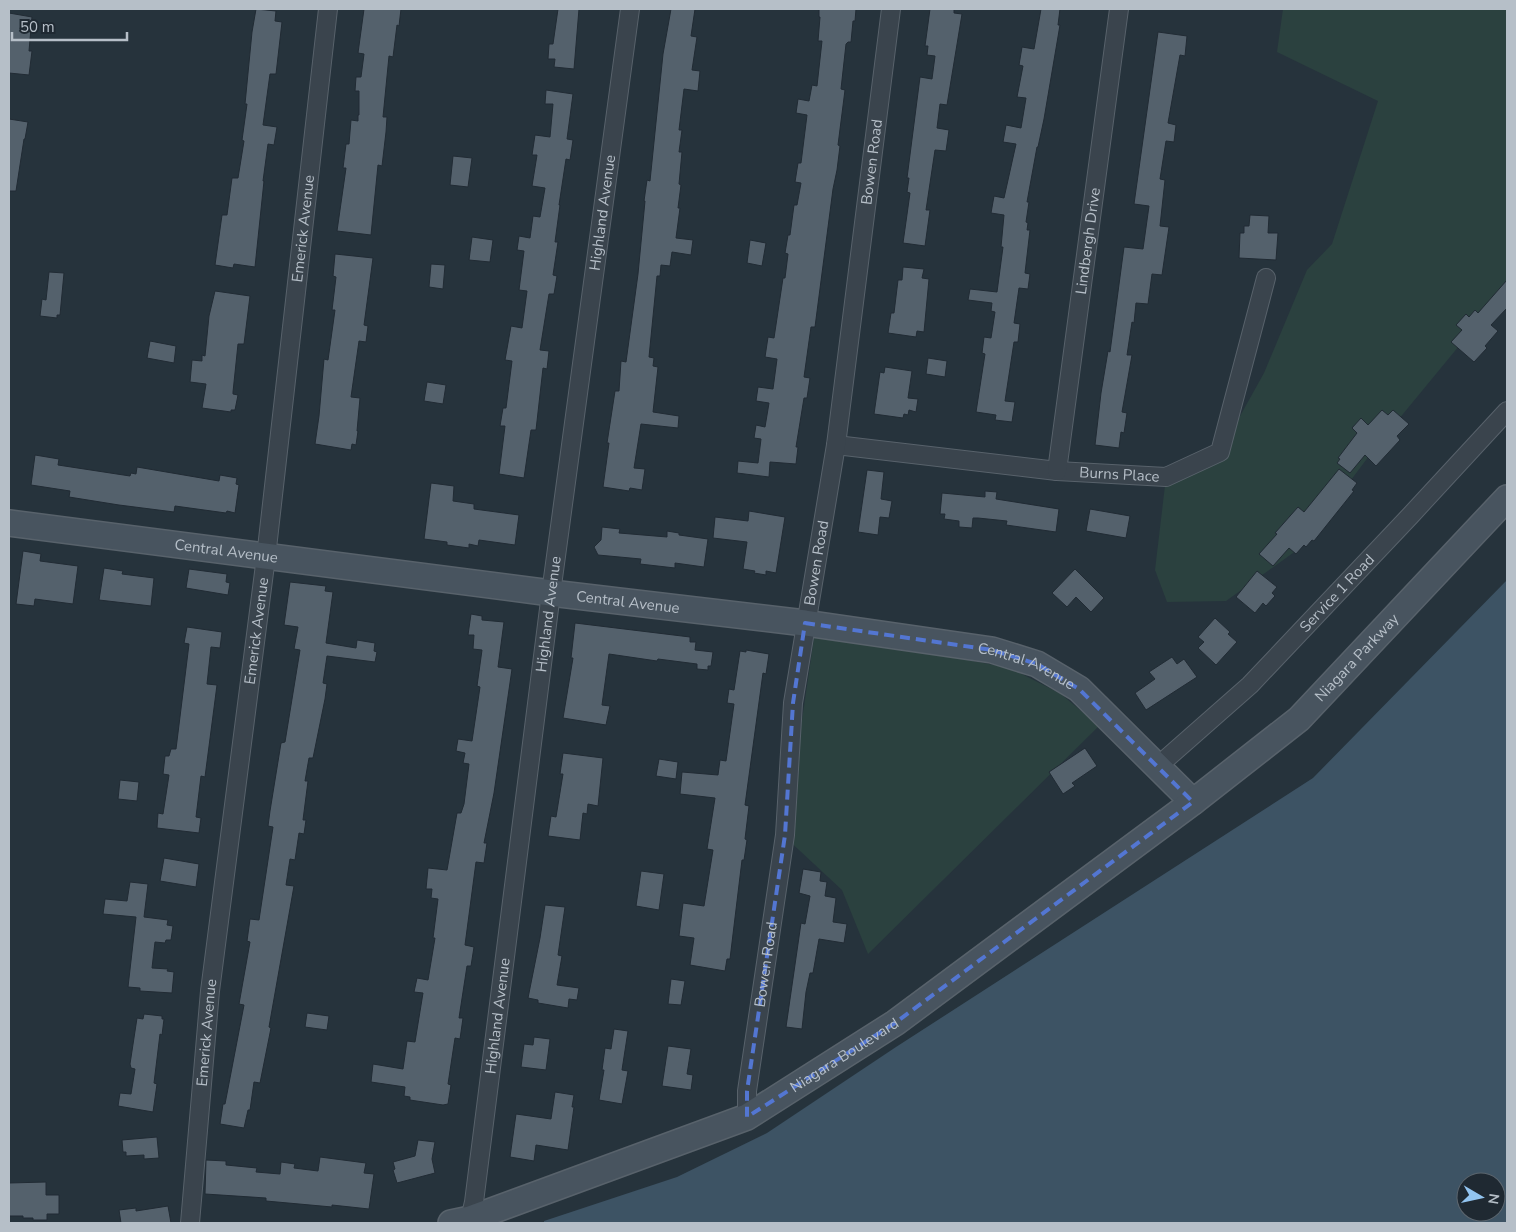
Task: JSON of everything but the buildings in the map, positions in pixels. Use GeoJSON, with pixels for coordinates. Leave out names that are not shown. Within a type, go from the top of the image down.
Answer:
{"type":"FeatureCollection","features":[{"type":"Feature","properties":{"kind":"main road","name":"Niagara Parkway"},"geometry":{"type":"LineString","coordinates":[[1193,802],[1299,719],[1507,498]]}},
{"type":"Feature","properties":{"kind":"main road","name":"Central Avenue"},"geometry":{"type":"LineString","coordinates":[[9,523],[551,593],[805,623],[992,650],[1037,664],[1079,689],[1193,802]]}},
{"type":"Feature","properties":{"kind":"main road","name":"Niagara Boulevard"},"geometry":{"type":"LineString","coordinates":[[460,1221],[747,1117],[895,1023],[1193,802]]}},
{"type":"Feature","properties":{"kind":"street","name":"Emerick Avenue"},"geometry":{"type":"LineString","coordinates":[[190,1223],[210,990],[266,557],[328,9]]}},
{"type":"Feature","properties":{"kind":"street","name":"Highland Avenue"},"geometry":{"type":"LineString","coordinates":[[460,1221],[474,1202],[551,593],[630,9]]}},
{"type":"Feature","properties":{"kind":"street","name":"Bowen Road"},"geometry":{"type":"LineString","coordinates":[[747,1117],[747,1091],[785,835],[793,703],[836,445],[891,9]]}},
{"type":"Feature","properties":{"kind":"street","name":"Lindbergh Drive"},"geometry":{"type":"LineString","coordinates":[[1057,471],[1119,9]]}},
{"type":"Feature","properties":{"kind":"street","name":"Burns Place"},"geometry":{"type":"LineString","coordinates":[[836,445],[1057,471],[1166,477],[1220,452],[1266,278]]}},
{"type":"Feature","properties":{"kind":"street","name":"Service 1 Road"},"geometry":{"type":"LineString","coordinates":[[1158,766],[1250,685],[1507,411]]}},
{"type":"Feature","properties":{"kind":"highlighted area"},"geometry":{"type":"Polygon","coordinates":[[[805,623],[992,650],[1037,664],[1079,689],[1193,802],[895,1023],[747,1117],[747,1091],[785,835],[793,703],[805,623]]]}},
{"type":"Feature","properties":{"kind":"green space"},"geometry":{"type":"Polygon","coordinates":[[[1283,9],[1507,9],[1507,280],[1459,346],[1375,448],[1300,548],[1226,601],[1167,602],[1155,570],[1166,477],[1220,452],[1264,373],[1307,270],[1332,244],[1378,101],[1277,52],[1283,9]]]}},
{"type":"Feature","properties":{"kind":"green space"},"geometry":{"type":"Polygon","coordinates":[[[815,631],[1010,668],[1061,694],[1099,726],[868,954],[842,890],[785,837],[815,631]]]}},
{"type":"Feature","properties":{"kind":"water"},"geometry":{"type":"Polygon","coordinates":[[[1507,580],[1507,1223],[544,1223],[544,1221],[677,1177],[767,1133],[896,1047],[1313,778],[1507,580]]]}}]}
